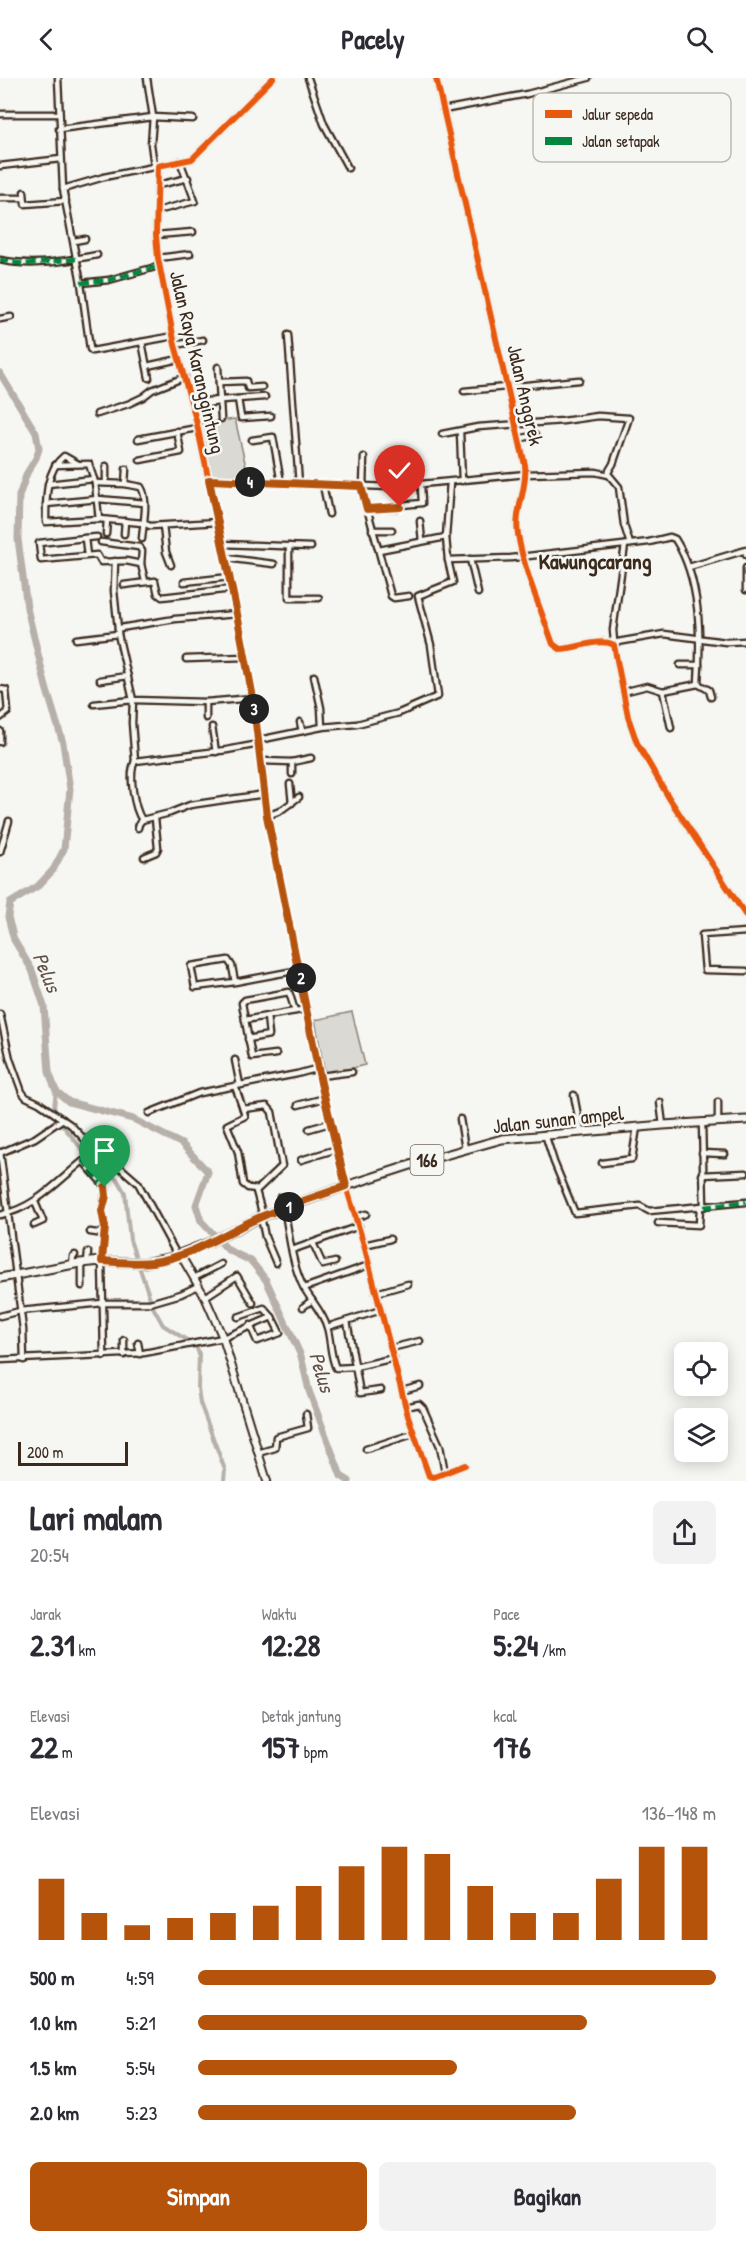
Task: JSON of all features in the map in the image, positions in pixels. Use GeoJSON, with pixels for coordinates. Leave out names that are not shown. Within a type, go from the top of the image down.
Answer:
{"type":"FeatureCollection","features":[{"type":"Feature","properties":{"kind":"main road","name":"Jalan sunan ampel"},"geometry":{"type":"LineString","coordinates":[[0,1278],[72,1264],[102,1261],[156,1262],[210,1242],[296,1201],[502,1139],[746,1120]]}},
{"type":"Feature","properties":{"kind":"street"},"geometry":{"type":"LineString","coordinates":[[58,78],[63,189],[74,241],[90,349],[92,351],[174,336]]}},
{"type":"Feature","properties":{"kind":"street","name":"Jalan Raya Karanggintung"},"geometry":{"type":"LineString","coordinates":[[147,78],[153,117],[151,144],[158,185],[156,234],[159,266],[175,345],[192,404],[230,577],[253,698],[267,816],[330,1123],[346,1186],[357,1217],[413,1434],[429,1477],[445,1473]]}},
{"type":"Feature","properties":{"kind":"street"},"geometry":{"type":"LineString","coordinates":[[63,189],[192,159],[273,78]]}},
{"type":"Feature","properties":{"kind":"street"},"geometry":{"type":"LineString","coordinates":[[308,78],[324,124],[348,168]]}},
{"type":"Feature","properties":{"kind":"street","name":"Jalan Anggrek"},"geometry":{"type":"LineString","coordinates":[[436,78],[508,386],[526,474],[517,533],[523,556],[555,646],[565,649],[588,644],[613,643]]}},
{"type":"Feature","properties":{"kind":"street"},"geometry":{"type":"LineString","coordinates":[[443,110],[527,94],[588,78]]}},
{"type":"Feature","properties":{"kind":"street"},"geometry":{"type":"LineString","coordinates":[[0,114],[59,114]]}},
{"type":"Feature","properties":{"kind":"street"},"geometry":{"type":"LineString","coordinates":[[59,129],[153,117],[193,119]]}},
{"type":"Feature","properties":{"kind":"street"},"geometry":{"type":"LineString","coordinates":[[0,166],[61,159]]}},
{"type":"Feature","properties":{"kind":"street"},"geometry":{"type":"LineString","coordinates":[[157,211],[195,202],[180,161]]}},
{"type":"Feature","properties":{"kind":"street"},"geometry":{"type":"LineString","coordinates":[[158,185],[188,178]]}},
{"type":"Feature","properties":{"kind":"street"},"geometry":{"type":"LineString","coordinates":[[0,198],[23,195],[25,204],[66,201]]}},
{"type":"Feature","properties":{"kind":"street"},"geometry":{"type":"LineString","coordinates":[[156,234],[193,232]]}},
{"type":"Feature","properties":{"kind":"street"},"geometry":{"type":"LineString","coordinates":[[74,241],[85,239]]}},
{"type":"Feature","properties":{"kind":"street"},"geometry":{"type":"LineString","coordinates":[[158,258],[190,254]]}},
{"type":"Feature","properties":{"kind":"street"},"geometry":{"type":"LineString","coordinates":[[0,260],[24,264],[97,255]]}},
{"type":"Feature","properties":{"kind":"street"},"geometry":{"type":"LineString","coordinates":[[81,283],[109,280],[159,266]]}},
{"type":"Feature","properties":{"kind":"street"},"geometry":{"type":"LineString","coordinates":[[0,319],[10,317]]}},
{"type":"Feature","properties":{"kind":"street"},"geometry":{"type":"LineString","coordinates":[[288,335],[300,483]]}},
{"type":"Feature","properties":{"kind":"street"},"geometry":{"type":"LineString","coordinates":[[175,345],[203,340]]}},
{"type":"Feature","properties":{"kind":"street"},"geometry":{"type":"LineString","coordinates":[[142,342],[149,378]]}},
{"type":"Feature","properties":{"kind":"street"},"geometry":{"type":"LineString","coordinates":[[147,366],[179,359]]}},
{"type":"Feature","properties":{"kind":"street"},"geometry":{"type":"LineString","coordinates":[[218,367],[221,419]]}},
{"type":"Feature","properties":{"kind":"street"},"geometry":{"type":"LineString","coordinates":[[97,414],[128,404],[152,390],[185,377]]}},
{"type":"Feature","properties":{"kind":"street"},"geometry":{"type":"LineString","coordinates":[[464,391],[579,380]]}},
{"type":"Feature","properties":{"kind":"street"},"geometry":{"type":"LineString","coordinates":[[219,382],[246,381],[248,388],[262,387]]}},
{"type":"Feature","properties":{"kind":"street"},"geometry":{"type":"LineString","coordinates":[[192,404],[265,398]]}},
{"type":"Feature","properties":{"kind":"street"},"geometry":{"type":"LineString","coordinates":[[238,399],[242,418],[271,416]]}},
{"type":"Feature","properties":{"kind":"street"},"geometry":{"type":"LineString","coordinates":[[442,435],[478,427],[598,416],[629,418],[609,476]]}},
{"type":"Feature","properties":{"kind":"street"},"geometry":{"type":"LineString","coordinates":[[138,439],[197,428]]}},
{"type":"Feature","properties":{"kind":"street"},"geometry":{"type":"LineString","coordinates":[[140,460],[181,452],[177,431]]}},
{"type":"Feature","properties":{"kind":"street"},"geometry":{"type":"LineString","coordinates":[[459,432],[462,481]]}},
{"type":"Feature","properties":{"kind":"street"},"geometry":{"type":"LineString","coordinates":[[519,439],[535,435]]}},
{"type":"Feature","properties":{"kind":"street"},"geometry":{"type":"LineString","coordinates":[[252,440],[273,437],[281,483]]}},
{"type":"Feature","properties":{"kind":"street"},"geometry":{"type":"LineString","coordinates":[[78,464],[64,456],[56,465],[48,484],[47,523],[99,519],[143,523],[150,526],[218,522]]}},
{"type":"Feature","properties":{"kind":"street"},"geometry":{"type":"LineString","coordinates":[[363,457],[362,486],[391,596],[394,598],[409,596]]}},
{"type":"Feature","properties":{"kind":"street"},"geometry":{"type":"LineString","coordinates":[[56,465],[89,464],[98,499],[99,519]]}},
{"type":"Feature","properties":{"kind":"street"},"geometry":{"type":"LineString","coordinates":[[106,466],[106,483]]}},
{"type":"Feature","properties":{"kind":"street"},"geometry":{"type":"LineString","coordinates":[[125,484],[126,469]]}},
{"type":"Feature","properties":{"kind":"street"},"geometry":{"type":"LineString","coordinates":[[209,480],[362,486],[422,485],[526,474],[584,472],[609,476],[620,490],[627,544],[613,630],[613,643],[630,726],[637,743],[669,798],[746,916]]}},
{"type":"Feature","properties":{"kind":"street"},"geometry":{"type":"LineString","coordinates":[[48,484],[94,481],[141,487],[144,491],[145,503],[142,539]]}},
{"type":"Feature","properties":{"kind":"street"},"geometry":{"type":"LineString","coordinates":[[135,761],[216,752],[322,727],[357,724],[399,713],[438,696],[431,645],[418,596],[453,582],[446,537],[450,482]]}},
{"type":"Feature","properties":{"kind":"street"},"geometry":{"type":"LineString","coordinates":[[323,485],[329,514]]}},
{"type":"Feature","properties":{"kind":"street"},"geometry":{"type":"LineString","coordinates":[[367,509],[399,508],[402,505],[422,503],[422,485]]}},
{"type":"Feature","properties":{"kind":"street"},"geometry":{"type":"LineString","coordinates":[[46,504],[98,499],[145,503]]}},
{"type":"Feature","properties":{"kind":"street"},"geometry":{"type":"LineString","coordinates":[[106,534],[107,520]]}},
{"type":"Feature","properties":{"kind":"street"},"geometry":{"type":"LineString","coordinates":[[124,521],[124,534]]}},
{"type":"Feature","properties":{"kind":"street"},"geometry":{"type":"LineString","coordinates":[[420,521],[422,541]]}},
{"type":"Feature","properties":{"kind":"street"},"geometry":{"type":"LineString","coordinates":[[163,526],[166,552],[171,565]]}},
{"type":"Feature","properties":{"kind":"street"},"geometry":{"type":"LineString","coordinates":[[372,530],[392,530]]}},
{"type":"Feature","properties":{"kind":"street"},"geometry":{"type":"LineString","coordinates":[[379,550],[446,537]]}},
{"type":"Feature","properties":{"kind":"street"},"geometry":{"type":"LineString","coordinates":[[85,538],[87,556]]}},
{"type":"Feature","properties":{"kind":"street"},"geometry":{"type":"LineString","coordinates":[[141,564],[101,562],[99,555],[40,559],[40,543],[85,538],[139,547],[142,551],[141,564],[145,581]]}},
{"type":"Feature","properties":{"kind":"street"},"geometry":{"type":"LineString","coordinates":[[448,560],[523,556],[674,538],[689,567],[700,639],[698,684]]}},
{"type":"Feature","properties":{"kind":"street"},"geometry":{"type":"LineString","coordinates":[[222,544],[311,547]]}},
{"type":"Feature","properties":{"kind":"street"},"geometry":{"type":"LineString","coordinates":[[289,546],[289,598],[319,598]]}},
{"type":"Feature","properties":{"kind":"street"},"geometry":{"type":"LineString","coordinates":[[689,567],[746,550],[746,555]]}},
{"type":"Feature","properties":{"kind":"street"},"geometry":{"type":"LineString","coordinates":[[226,558],[274,564]]}},
{"type":"Feature","properties":{"kind":"street"},"geometry":{"type":"LineString","coordinates":[[470,559],[478,593]]}},
{"type":"Feature","properties":{"kind":"street"},"geometry":{"type":"LineString","coordinates":[[115,561],[114,591],[118,632],[133,700],[135,761],[132,768],[135,807],[142,820]]}},
{"type":"Feature","properties":{"kind":"street"},"geometry":{"type":"LineString","coordinates":[[746,568],[746,590]]}},
{"type":"Feature","properties":{"kind":"street"},"geometry":{"type":"LineString","coordinates":[[183,582],[230,577]]}},
{"type":"Feature","properties":{"kind":"street"},"geometry":{"type":"LineString","coordinates":[[124,585],[155,580],[158,594],[162,597],[232,589]]}},
{"type":"Feature","properties":{"kind":"street"},"geometry":{"type":"LineString","coordinates":[[76,639],[175,619],[237,614]]}},
{"type":"Feature","properties":{"kind":"street"},"geometry":{"type":"LineString","coordinates":[[613,643],[664,634],[726,642],[746,641]]}},
{"type":"Feature","properties":{"kind":"street"},"geometry":{"type":"LineString","coordinates":[[186,659],[245,657]]}},
{"type":"Feature","properties":{"kind":"street"},"geometry":{"type":"LineString","coordinates":[[680,665],[699,665]]}},
{"type":"Feature","properties":{"kind":"street"},"geometry":{"type":"LineString","coordinates":[[314,675],[321,708],[322,727]]}},
{"type":"Feature","properties":{"kind":"street"},"geometry":{"type":"LineString","coordinates":[[100,680],[128,676]]}},
{"type":"Feature","properties":{"kind":"street"},"geometry":{"type":"LineString","coordinates":[[623,692],[647,686],[663,691],[698,684],[709,690],[711,697]]}},
{"type":"Feature","properties":{"kind":"street"},"geometry":{"type":"LineString","coordinates":[[0,689],[6,690],[8,712],[2,716]]}},
{"type":"Feature","properties":{"kind":"street"},"geometry":{"type":"LineString","coordinates":[[663,691],[671,728]]}},
{"type":"Feature","properties":{"kind":"street"},"geometry":{"type":"LineString","coordinates":[[94,704],[133,700],[206,702],[253,698]]}},
{"type":"Feature","properties":{"kind":"street"},"geometry":{"type":"LineString","coordinates":[[206,702],[206,718]]}},
{"type":"Feature","properties":{"kind":"street"},"geometry":{"type":"LineString","coordinates":[[300,722],[302,731]]}},
{"type":"Feature","properties":{"kind":"street"},"geometry":{"type":"LineString","coordinates":[[212,727],[216,752]]}},
{"type":"Feature","properties":{"kind":"street"},"geometry":{"type":"LineString","coordinates":[[0,731],[0,742]]}},
{"type":"Feature","properties":{"kind":"street"},"geometry":{"type":"LineString","coordinates":[[261,761],[292,762],[311,758]]}},
{"type":"Feature","properties":{"kind":"street"},"geometry":{"type":"LineString","coordinates":[[292,762],[292,774]]}},
{"type":"Feature","properties":{"kind":"street"},"geometry":{"type":"LineString","coordinates":[[291,784],[292,803]]}},
{"type":"Feature","properties":{"kind":"street"},"geometry":{"type":"LineString","coordinates":[[138,828],[142,820],[155,818],[190,805],[265,794]]}},
{"type":"Feature","properties":{"kind":"street"},"geometry":{"type":"LineString","coordinates":[[267,816],[280,811],[299,797]]}},
{"type":"Feature","properties":{"kind":"street"},"geometry":{"type":"LineString","coordinates":[[144,857],[156,852],[158,848],[155,818]]}},
{"type":"Feature","properties":{"kind":"street"},"geometry":{"type":"LineString","coordinates":[[0,852],[9,821]]}},
{"type":"Feature","properties":{"kind":"street"},"geometry":{"type":"LineString","coordinates":[[746,933],[702,935],[705,970],[746,971]]}},
{"type":"Feature","properties":{"kind":"street"},"geometry":{"type":"LineString","coordinates":[[235,982],[232,966],[228,960],[191,966],[195,987],[235,982],[299,970]]}},
{"type":"Feature","properties":{"kind":"street"},"geometry":{"type":"LineString","coordinates":[[276,1054],[254,1058],[248,1039],[242,1003],[245,1000],[289,992],[295,1011]]}},
{"type":"Feature","properties":{"kind":"street"},"geometry":{"type":"LineString","coordinates":[[245,1020],[307,1009]]}},
{"type":"Feature","properties":{"kind":"street"},"geometry":{"type":"LineString","coordinates":[[0,1014],[10,1059],[22,1092],[26,1097],[63,1119],[101,1157],[106,1155],[137,1182],[178,1255],[205,1297],[223,1338],[267,1481]]}},
{"type":"Feature","properties":{"kind":"street"},"geometry":{"type":"LineString","coordinates":[[248,1039],[269,1035],[267,1016]]}},
{"type":"Feature","properties":{"kind":"street"},"geometry":{"type":"LineString","coordinates":[[235,1060],[245,1116],[227,1125],[238,1152],[243,1184],[248,1188],[257,1189]]}},
{"type":"Feature","properties":{"kind":"street"},"geometry":{"type":"LineString","coordinates":[[149,1113],[190,1096],[319,1068]]}},
{"type":"Feature","properties":{"kind":"street"},"geometry":{"type":"LineString","coordinates":[[320,1076],[352,1072]]}},
{"type":"Feature","properties":{"kind":"street"},"geometry":{"type":"LineString","coordinates":[[574,1095],[581,1132]]}},
{"type":"Feature","properties":{"kind":"street"},"geometry":{"type":"LineString","coordinates":[[298,1105],[325,1098]]}},
{"type":"Feature","properties":{"kind":"street"},"geometry":{"type":"LineString","coordinates":[[660,1102],[663,1125]]}},
{"type":"Feature","properties":{"kind":"street"},"geometry":{"type":"LineString","coordinates":[[718,1102],[718,1121]]}},
{"type":"Feature","properties":{"kind":"street"},"geometry":{"type":"LineString","coordinates":[[243,1109],[267,1106],[273,1112],[282,1166],[257,1189],[255,1194],[265,1237],[276,1263]]}},
{"type":"Feature","properties":{"kind":"street"},"geometry":{"type":"LineString","coordinates":[[24,1360],[0,1153],[35,1138],[63,1119]]}},
{"type":"Feature","properties":{"kind":"street"},"geometry":{"type":"LineString","coordinates":[[460,1119],[465,1149]]}},
{"type":"Feature","properties":{"kind":"street"},"geometry":{"type":"LineString","coordinates":[[658,1223],[699,1225],[702,1207],[702,1122]]}},
{"type":"Feature","properties":{"kind":"street"},"geometry":{"type":"LineString","coordinates":[[309,1129],[330,1123]]}},
{"type":"Feature","properties":{"kind":"street"},"geometry":{"type":"LineString","coordinates":[[602,1163],[632,1160],[638,1127]]}},
{"type":"Feature","properties":{"kind":"street"},"geometry":{"type":"LineString","coordinates":[[545,1134],[575,1213],[640,1206],[649,1211],[746,1202]]}},
{"type":"Feature","properties":{"kind":"street"},"geometry":{"type":"LineString","coordinates":[[301,1160],[337,1149]]}},
{"type":"Feature","properties":{"kind":"street"},"geometry":{"type":"LineString","coordinates":[[702,1153],[725,1154]]}},
{"type":"Feature","properties":{"kind":"street"},"geometry":{"type":"LineString","coordinates":[[0,1215],[35,1202],[84,1161],[106,1190],[102,1211],[104,1356]]}},
{"type":"Feature","properties":{"kind":"street"},"geometry":{"type":"LineString","coordinates":[[702,1175],[746,1173]]}},
{"type":"Feature","properties":{"kind":"street"},"geometry":{"type":"LineString","coordinates":[[280,1197],[292,1250],[304,1288],[321,1312],[327,1327],[336,1368],[355,1367],[394,1358]]}},
{"type":"Feature","properties":{"kind":"street"},"geometry":{"type":"LineString","coordinates":[[34,1226],[43,1221],[35,1202]]}},
{"type":"Feature","properties":{"kind":"street"},"geometry":{"type":"LineString","coordinates":[[357,1217],[366,1214]]}},
{"type":"Feature","properties":{"kind":"street"},"geometry":{"type":"LineString","coordinates":[[292,1250],[359,1226]]}},
{"type":"Feature","properties":{"kind":"street"},"geometry":{"type":"LineString","coordinates":[[90,1232],[104,1234]]}},
{"type":"Feature","properties":{"kind":"street"},"geometry":{"type":"LineString","coordinates":[[364,1245],[390,1239]]}},
{"type":"Feature","properties":{"kind":"street"},"geometry":{"type":"LineString","coordinates":[[313,1243],[322,1265],[335,1262]]}},
{"type":"Feature","properties":{"kind":"street"},"geometry":{"type":"LineString","coordinates":[[82,1286],[88,1252]]}},
{"type":"Feature","properties":{"kind":"street"},"geometry":{"type":"LineString","coordinates":[[72,1264],[72,1258],[75,1255]]}},
{"type":"Feature","properties":{"kind":"street"},"geometry":{"type":"LineString","coordinates":[[194,1278],[221,1264]]}},
{"type":"Feature","properties":{"kind":"street"},"geometry":{"type":"LineString","coordinates":[[304,1288],[369,1265]]}},
{"type":"Feature","properties":{"kind":"street"},"geometry":{"type":"LineString","coordinates":[[205,1297],[237,1276],[253,1303]]}},
{"type":"Feature","properties":{"kind":"street"},"geometry":{"type":"LineString","coordinates":[[376,1293],[408,1284]]}},
{"type":"Feature","properties":{"kind":"street"},"geometry":{"type":"LineString","coordinates":[[0,1316],[20,1311],[103,1304],[153,1303],[198,1286]]}},
{"type":"Feature","properties":{"kind":"street"},"geometry":{"type":"LineString","coordinates":[[303,1307],[312,1300]]}},
{"type":"Feature","properties":{"kind":"street"},"geometry":{"type":"LineString","coordinates":[[238,1317],[264,1308],[273,1317],[280,1331],[279,1334],[257,1341],[250,1325]]}},
{"type":"Feature","properties":{"kind":"street"},"geometry":{"type":"LineString","coordinates":[[327,1327],[381,1310]]}},
{"type":"Feature","properties":{"kind":"street"},"geometry":{"type":"LineString","coordinates":[[0,1360],[140,1354],[223,1338],[273,1317]]}},
{"type":"Feature","properties":{"kind":"street"},"geometry":{"type":"LineString","coordinates":[[347,1321],[360,1392],[381,1390]]}},
{"type":"Feature","properties":{"kind":"street"},"geometry":{"type":"LineString","coordinates":[[124,1340],[124,1355]]}},
{"type":"Feature","properties":{"kind":"street"},"geometry":{"type":"LineString","coordinates":[[391,1348],[420,1341]]}},
{"type":"Feature","properties":{"kind":"street"},"geometry":{"type":"LineString","coordinates":[[138,1342],[140,1354]]}},
{"type":"Feature","properties":{"kind":"street"},"geometry":{"type":"LineString","coordinates":[[402,1391],[420,1386]]}},
{"type":"Feature","properties":{"kind":"street"},"geometry":{"type":"LineString","coordinates":[[406,1407],[419,1404],[423,1408],[440,1446],[445,1473],[465,1465]]}},
{"type":"Feature","properties":{"kind":"street"},"geometry":{"type":"LineString","coordinates":[[258,1454],[274,1448],[276,1437],[308,1428],[306,1414]]}},
{"type":"Feature","properties":{"kind":"street"},"geometry":{"type":"LineString","coordinates":[[366,1449],[413,1434]]}},
{"type":"Feature","properties":{"kind":"shaded area"},"geometry":{"type":"Polygon","coordinates":[[[235,419],[249,480],[211,478],[198,424],[235,419]]]}},
{"type":"Feature","properties":{"kind":"shaded area"},"geometry":{"type":"Polygon","coordinates":[[[352,1012],[365,1065],[325,1075],[315,1020],[352,1012]]]}},
{"type":"Feature","properties":{"kind":"waterway","name":"Pelus"},"geometry":{"type":"LineString","coordinates":[[0,373],[36,433],[39,449],[19,496],[18,539],[27,608],[46,687],[63,743],[70,789],[64,849],[53,870],[38,886],[10,903],[8,917],[14,940],[32,970],[44,1006],[49,1072],[56,1091],[69,1102],[133,1119],[182,1144],[208,1172],[196,1205],[201,1221],[228,1250],[251,1261],[266,1280],[301,1356],[309,1391],[341,1476],[349,1481]]}},
{"type":"Feature","properties":{"kind":"waterway"},"geometry":{"type":"LineString","coordinates":[[56,1091],[54,1107],[60,1122],[81,1148],[117,1179],[125,1193],[130,1240],[153,1307],[163,1325],[196,1346],[199,1354],[200,1403],[225,1470],[224,1481]]}},
{"type":"Feature","properties":{"kind":"marked path"},"geometry":{"type":"LineString","coordinates":[[0,260],[24,264],[77,259]]}},
{"type":"Feature","properties":{"kind":"marked path"},"geometry":{"type":"LineString","coordinates":[[81,283],[109,280],[159,266]]}},
{"type":"Feature","properties":{"kind":"marked path"},"geometry":{"type":"LineString","coordinates":[[82,1161],[106,1190]]}},
{"type":"Feature","properties":{"kind":"marked path"},"geometry":{"type":"LineString","coordinates":[[704,1207],[746,1202]]}},
{"type":"Feature","properties":{"kind":"cycle path"},"geometry":{"type":"LineString","coordinates":[[273,78],[192,159],[158,166],[156,235],[158,258],[175,345],[196,420],[237,614],[253,698],[267,816],[321,1083],[346,1186],[364,1245],[408,1416],[429,1476],[434,1477],[465,1465]]}},
{"type":"Feature","properties":{"kind":"cycle path"},"geometry":{"type":"LineString","coordinates":[[436,78],[525,465],[525,482],[517,525],[520,547],[553,644],[560,649],[602,642],[614,645],[628,717],[637,743],[669,798],[746,916]]}},
{"type":"Feature","properties":{"kind":"district","name":"Kawungcarang"},"geometry":{"type":"Point","coordinates":[595,561]}},
{"type":"Feature","properties":{"kind":"route"},"geometry":{"type":"LineString","coordinates":[[105,1187],[106,1196],[102,1211],[105,1227],[102,1261],[136,1263],[156,1262],[177,1255],[263,1216],[346,1186],[321,1083],[267,816],[253,698],[209,480],[361,486],[367,509],[400,507]]}}]}
